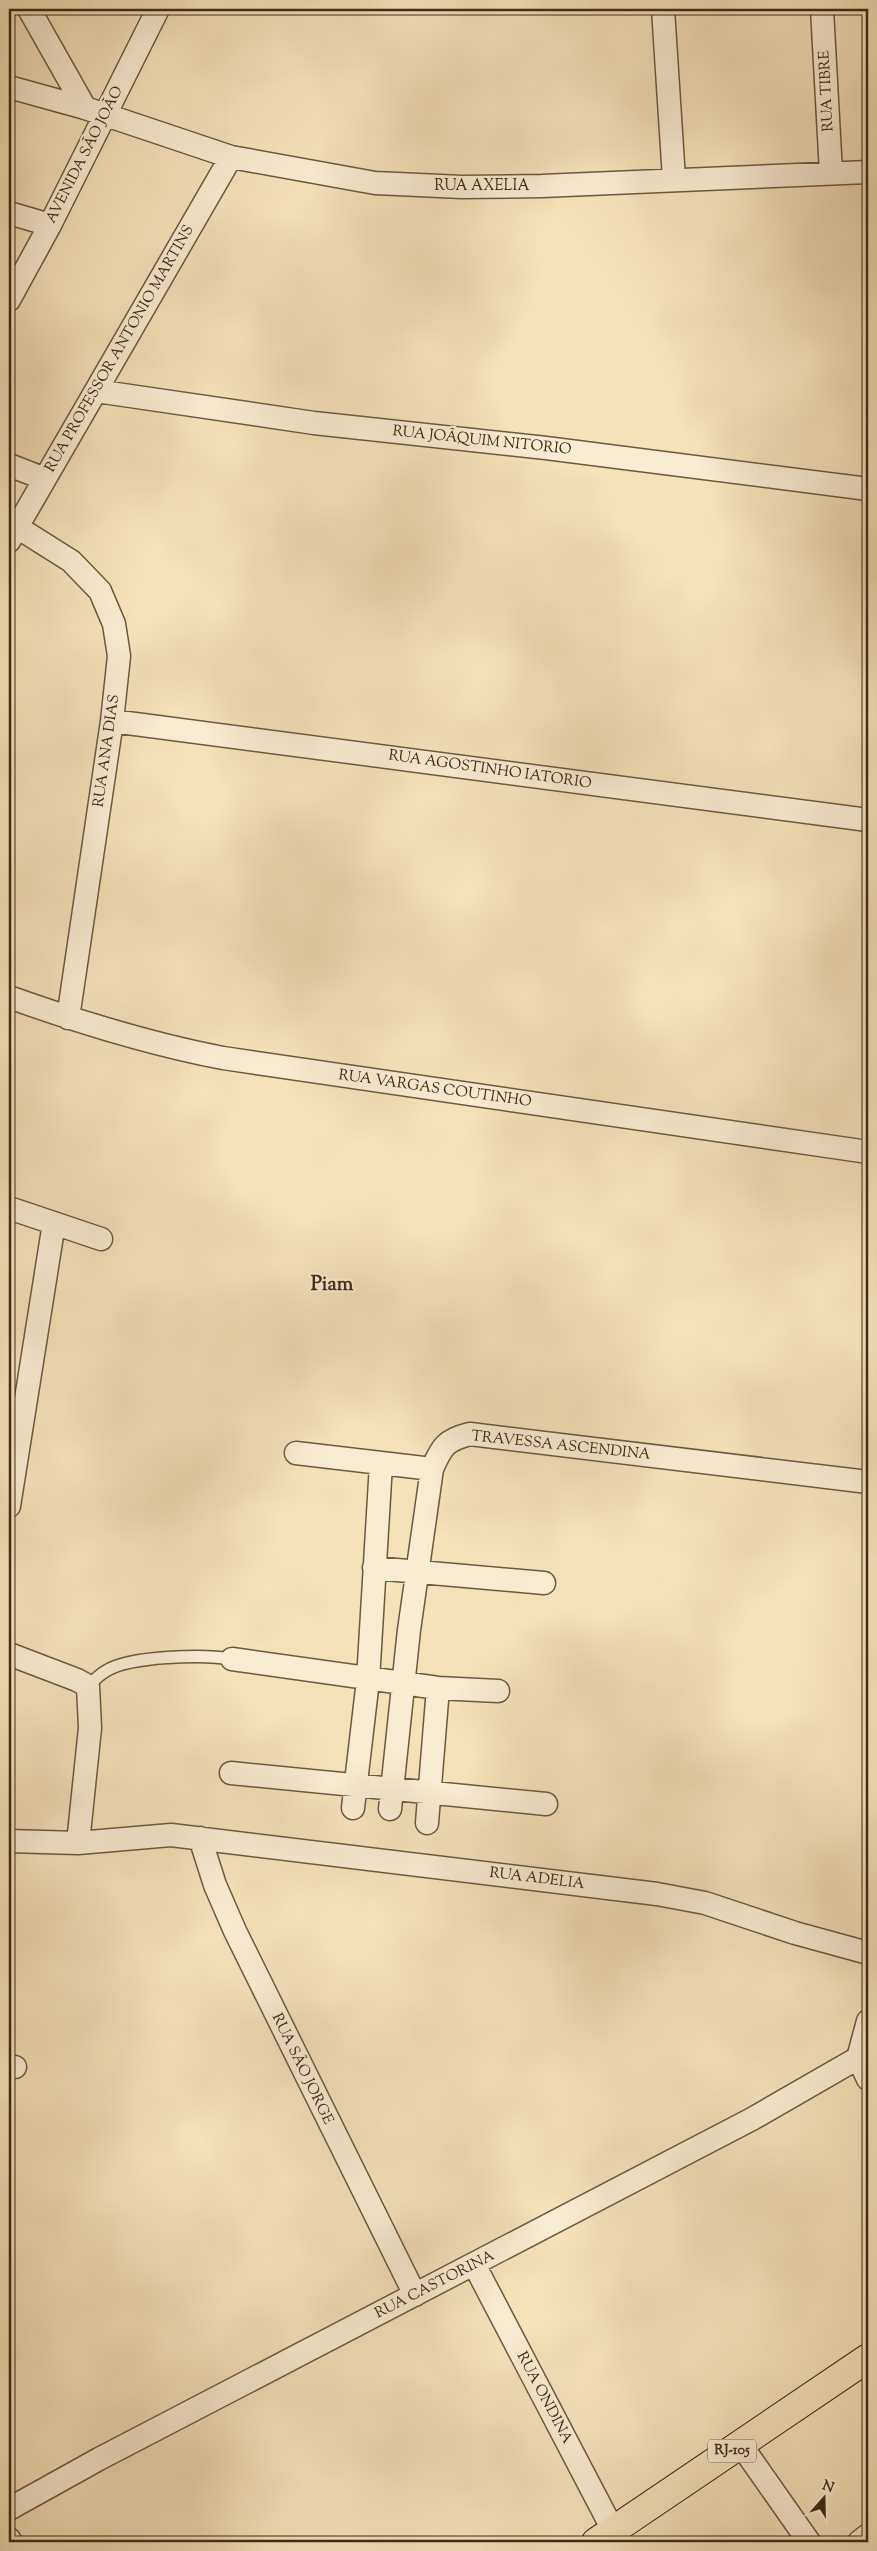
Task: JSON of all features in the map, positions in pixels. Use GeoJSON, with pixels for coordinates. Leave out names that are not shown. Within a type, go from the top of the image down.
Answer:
{"type":"FeatureCollection","features":[{"type":"Feature","properties":{"kind":"main road","name":"RJ-105"},"geometry":{"type":"LineString","coordinates":[[604,2536],[868,2358]]}},
{"type":"Feature","properties":{"kind":"street"},"geometry":{"type":"LineString","coordinates":[[29,9],[95,112]]}},
{"type":"Feature","properties":{"kind":"street","name":"AVENIDA SÃO JOÃO"},"geometry":{"type":"LineString","coordinates":[[9,300],[50,225],[95,112],[158,9]]}},
{"type":"Feature","properties":{"kind":"street"},"geometry":{"type":"LineString","coordinates":[[663,9],[674,179]]}},
{"type":"Feature","properties":{"kind":"street","name":"RUA TIBRE"},"geometry":{"type":"LineString","coordinates":[[822,9],[831,173]]}},
{"type":"Feature","properties":{"kind":"street","name":"RUA AXELIA"},"geometry":{"type":"LineString","coordinates":[[9,87],[95,112],[231,157],[375,183],[462,187],[542,186],[868,172]]}},
{"type":"Feature","properties":{"kind":"street","name":"RUA PROFESSOR ANTONIO MARTINS"},"geometry":{"type":"LineString","coordinates":[[13,534],[231,157]]}},
{"type":"Feature","properties":{"kind":"street"},"geometry":{"type":"LineString","coordinates":[[9,212],[50,225]]}},
{"type":"Feature","properties":{"kind":"street","name":"RUA JOÃQUIM NITORIO"},"geometry":{"type":"LineString","coordinates":[[96,391],[314,423],[566,450],[868,489]]}},
{"type":"Feature","properties":{"kind":"street"},"geometry":{"type":"LineString","coordinates":[[9,465],[45,479]]}},
{"type":"Feature","properties":{"kind":"street","name":"RUA ANA DIAS"},"geometry":{"type":"LineString","coordinates":[[13,534],[71,561],[100,591],[114,624],[119,656],[112,721],[68,1018]]}},
{"type":"Feature","properties":{"kind":"street","name":"RUA AGOSTINHO IATORIO"},"geometry":{"type":"LineString","coordinates":[[112,721],[868,820]]}},
{"type":"Feature","properties":{"kind":"street","name":"RUA VARGAS COUTINHO"},"geometry":{"type":"LineString","coordinates":[[9,997],[68,1018],[164,1047],[223,1058],[868,1152]]}},
{"type":"Feature","properties":{"kind":"street"},"geometry":{"type":"LineString","coordinates":[[9,1208],[101,1238]]}},
{"type":"Feature","properties":{"kind":"street"},"geometry":{"type":"LineString","coordinates":[[9,1506],[54,1223]]}},
{"type":"Feature","properties":{"kind":"street","name":"TRAVESSA ASCENDINA"},"geometry":{"type":"LineString","coordinates":[[391,1799],[432,1469],[441,1449],[454,1438],[470,1434],[868,1482]]}},
{"type":"Feature","properties":{"kind":"street"},"geometry":{"type":"LineString","coordinates":[[296,1453],[432,1469]]}},
{"type":"Feature","properties":{"kind":"street"},"geometry":{"type":"LineString","coordinates":[[353,1808],[368,1680],[381,1464]]}},
{"type":"Feature","properties":{"kind":"street"},"geometry":{"type":"LineString","coordinates":[[374,1568],[544,1583]]}},
{"type":"Feature","properties":{"kind":"street"},"geometry":{"type":"LineString","coordinates":[[9,1654],[82,1683],[90,1728],[78,1843]]}},
{"type":"Feature","properties":{"kind":"street"},"geometry":{"type":"LineString","coordinates":[[232,1659],[368,1680],[438,1688],[498,1691]]}},
{"type":"Feature","properties":{"kind":"street"},"geometry":{"type":"LineString","coordinates":[[427,1823],[438,1688]]}},
{"type":"Feature","properties":{"kind":"street"},"geometry":{"type":"LineString","coordinates":[[231,1773],[356,1785],[391,1799],[428,1793],[546,1804]]}},
{"type":"Feature","properties":{"kind":"street","name":"RUA ADELIA"},"geometry":{"type":"LineString","coordinates":[[9,1841],[78,1843],[171,1834],[657,1894],[705,1903],[796,1933],[868,1953]]}},
{"type":"Feature","properties":{"kind":"street","name":"RUA SÃO JORGE"},"geometry":{"type":"LineString","coordinates":[[200,1838],[215,1886],[235,1932],[415,2295]]}},
{"type":"Feature","properties":{"kind":"street"},"geometry":{"type":"LineString","coordinates":[[868,2021],[858,2058],[868,2079]]}},
{"type":"Feature","properties":{"kind":"street","name":"RUA CASTORINA"},"geometry":{"type":"LineString","coordinates":[[9,2509],[108,2454],[415,2295],[475,2266],[752,2119],[858,2058]]}},
{"type":"Feature","properties":{"kind":"street","name":"RUA ONDINA"},"geometry":{"type":"LineString","coordinates":[[475,2266],[604,2536]]}},
{"type":"Feature","properties":{"kind":"street"},"geometry":{"type":"LineString","coordinates":[[741,2445],[809,2542]]}},
{"type":"Feature","properties":{"kind":"street"},"geometry":{"type":"LineString","coordinates":[[859,2542],[868,2536]]}},
{"type":"Feature","properties":{"kind":"lane"},"geometry":{"type":"LineString","coordinates":[[82,1683],[107,1670],[149,1659],[210,1656],[232,1659]]}},
{"type":"Feature","properties":{"kind":"district","name":"Piam"},"geometry":{"type":"Point","coordinates":[332,1285]}}]}
